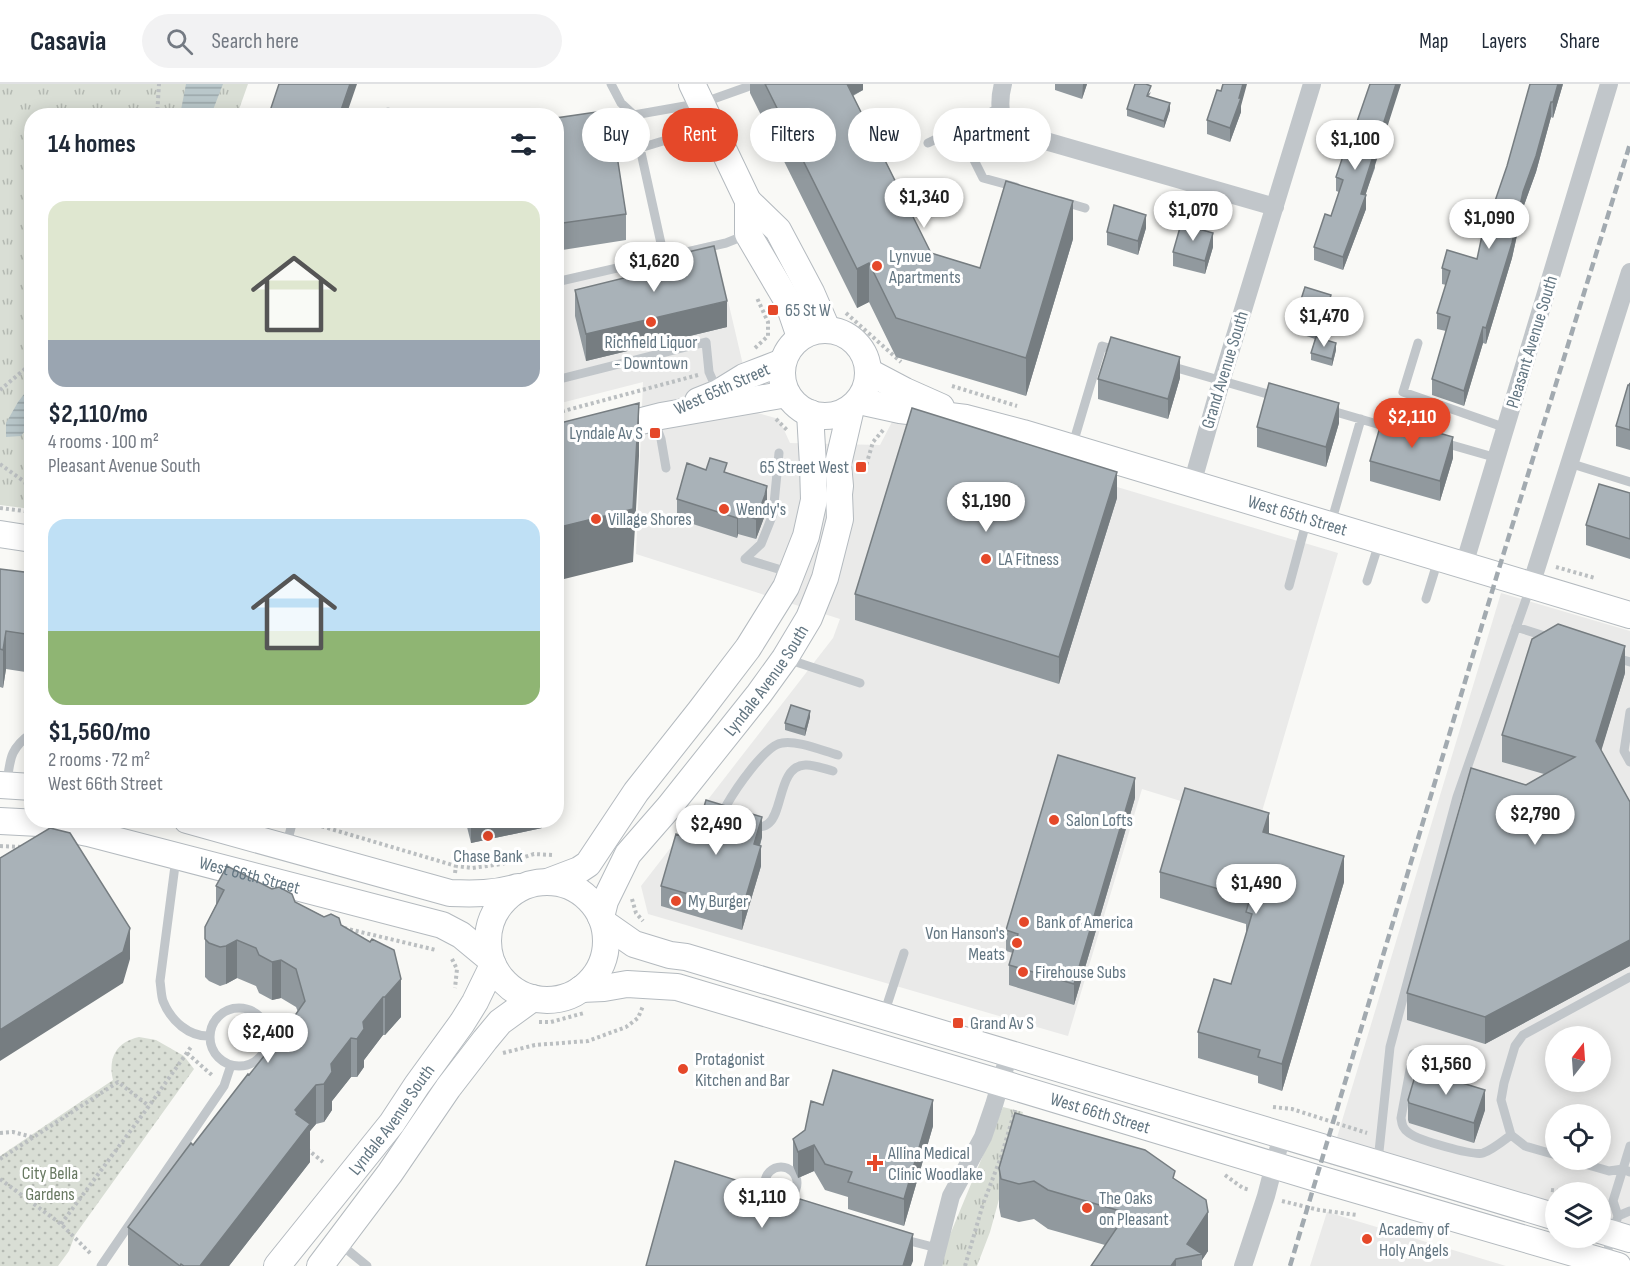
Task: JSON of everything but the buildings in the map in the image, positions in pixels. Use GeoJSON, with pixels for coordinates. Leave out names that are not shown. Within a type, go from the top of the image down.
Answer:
{"type":"FeatureCollection","features":[{"type":"Feature","properties":{"kind":"main road"},"geometry":{"type":"LineString","coordinates":[[695,89],[704,108]]}},
{"type":"Feature","properties":{"kind":"main road"},"geometry":{"type":"LineString","coordinates":[[730,162],[748,201],[778,230],[811,292],[827,329]]}},
{"type":"Feature","properties":{"kind":"main road"},"geometry":{"type":"LineString","coordinates":[[748,201],[748,234],[788,302],[800,337]]}},
{"type":"Feature","properties":{"kind":"main road"},"geometry":{"type":"LineString","coordinates":[[855,405],[838,415],[824,416],[801,409],[787,394],[783,384],[783,362],[786,352],[800,337],[812,331],[827,329],[840,331],[861,347],[867,359],[869,372]]}},
{"type":"Feature","properties":{"kind":"main road","name":"West 65th Street"},"geometry":{"type":"LineString","coordinates":[[657,417],[713,382],[744,377],[783,362]]}},
{"type":"Feature","properties":{"kind":"main road","name":"Lyndale Avenue South"},"geometry":{"type":"LineString","coordinates":[[602,920],[605,901],[628,854],[669,807],[759,694],[785,658],[809,618],[825,578],[840,519],[838,464],[855,405],[865,392],[869,372]]}},
{"type":"Feature","properties":{"kind":"main road","name":"West 65th Street"},"geometry":{"type":"LineString","coordinates":[[869,372],[966,418],[1630,615]]}},
{"type":"Feature","properties":{"kind":"main road","name":"West 65th Street"},"geometry":{"type":"LineString","coordinates":[[564,441],[657,417],[787,394]]}},
{"type":"Feature","properties":{"kind":"main road","name":"West 65th Street"},"geometry":{"type":"LineString","coordinates":[[855,405],[966,418]]}},
{"type":"Feature","properties":{"kind":"main road","name":"Lyndale Avenue South"},"geometry":{"type":"LineString","coordinates":[[541,882],[579,870],[588,864],[636,792],[748,648],[786,587],[806,536],[814,500],[810,413]]}},
{"type":"Feature","properties":{"kind":"main road"},"geometry":{"type":"LineString","coordinates":[[0,534],[24,538]]}},
{"type":"Feature","properties":{"kind":"main road","name":"West 66th Street"},"geometry":{"type":"LineString","coordinates":[[0,821],[24,822]]}},
{"type":"Feature","properties":{"kind":"main road","name":"West 66th Street"},"geometry":{"type":"LineString","coordinates":[[64,828],[442,925],[461,935],[491,962]]}},
{"type":"Feature","properties":{"kind":"main road","name":"West 66th Street"},"geometry":{"type":"LineString","coordinates":[[216,828],[450,893],[501,892],[541,882]]}},
{"type":"Feature","properties":{"kind":"main road"},"geometry":{"type":"LineString","coordinates":[[541,882],[566,885],[581,892],[593,903],[602,920],[606,935],[606,948],[598,971],[590,981],[586,1000],[566,997],[550,1000],[535,1010],[498,974],[491,962],[488,940],[491,921],[500,904],[514,891],[541,882]]}},
{"type":"Feature","properties":{"kind":"main road","name":"West 66th Street"},"geometry":{"type":"LineString","coordinates":[[602,920],[634,944],[670,955],[686,957],[1545,1214]]}},
{"type":"Feature","properties":{"kind":"main road","name":"Lyndale Avenue South"},"geometry":{"type":"LineString","coordinates":[[277,1266],[392,1123],[475,1002],[491,962]]}},
{"type":"Feature","properties":{"kind":"main road","name":"West 66th Street"},"geometry":{"type":"LineString","coordinates":[[586,1000],[604,988],[627,984],[677,987],[1611,1264]]}},
{"type":"Feature","properties":{"kind":"main road","name":"Lyndale Avenue South"},"geometry":{"type":"LineString","coordinates":[[320,1266],[396,1165],[448,1088],[500,1022],[535,1010]]}},
{"type":"Feature","properties":{"kind":"main road"},"geometry":{"type":"LineString","coordinates":[[339,1243],[336,1227],[338,1217],[372,1148]]}},
{"type":"Feature","properties":{"kind":"street"},"geometry":{"type":"LineString","coordinates":[[1003,84],[1001,107],[1004,122],[1013,130],[1275,207]]}},
{"type":"Feature","properties":{"kind":"street","name":"Grand Avenue South"},"geometry":{"type":"LineString","coordinates":[[1192,484],[1312,84]]}},
{"type":"Feature","properties":{"kind":"street","name":"Pleasant Avenue South"},"geometry":{"type":"LineString","coordinates":[[1464,565],[1610,84]]}},
{"type":"Feature","properties":{"kind":"street"},"geometry":{"type":"LineString","coordinates":[[1531,585],[1569,463],[1625,302],[1630,272]]}},
{"type":"Feature","properties":{"kind":"street"},"geometry":{"type":"LineString","coordinates":[[935,1257],[951,1196],[983,1137],[1009,1054]]}},
{"type":"Feature","properties":{"kind":"street"},"geometry":{"type":"LineString","coordinates":[[1243,1266],[1266,1196],[1282,1135]]}},
{"type":"Feature","properties":{"kind":"lane"},"geometry":{"type":"LineString","coordinates":[[611,84],[621,103],[634,114],[695,89],[747,87]]}},
{"type":"Feature","properties":{"kind":"lane"},"geometry":{"type":"LineString","coordinates":[[928,143],[933,140]]}},
{"type":"Feature","properties":{"kind":"lane"},"geometry":{"type":"LineString","coordinates":[[662,141],[640,148],[664,257]]}},
{"type":"Feature","properties":{"kind":"lane"},"geometry":{"type":"LineString","coordinates":[[975,162],[983,178],[1029,191]]}},
{"type":"Feature","properties":{"kind":"lane"},"geometry":{"type":"LineString","coordinates":[[1051,198],[1085,208]]}},
{"type":"Feature","properties":{"kind":"lane"},"geometry":{"type":"LineString","coordinates":[[564,280],[726,243],[748,234]]}},
{"type":"Feature","properties":{"kind":"lane"},"geometry":{"type":"LineString","coordinates":[[564,378],[706,342],[713,382]]}},
{"type":"Feature","properties":{"kind":"lane"},"geometry":{"type":"LineString","coordinates":[[1418,343],[1403,392],[1506,428]]}},
{"type":"Feature","properties":{"kind":"lane"},"geometry":{"type":"LineString","coordinates":[[1072,448],[1102,346],[1124,352]]}},
{"type":"Feature","properties":{"kind":"lane"},"geometry":{"type":"LineString","coordinates":[[1156,362],[1286,399]]}},
{"type":"Feature","properties":{"kind":"lane"},"geometry":{"type":"LineString","coordinates":[[1318,408],[1395,429]]}},
{"type":"Feature","properties":{"kind":"lane"},"geometry":{"type":"LineString","coordinates":[[657,417],[666,468]]}},
{"type":"Feature","properties":{"kind":"lane"},"geometry":{"type":"LineString","coordinates":[[1289,586],[1319,522],[1361,419]]}},
{"type":"Feature","properties":{"kind":"lane"},"geometry":{"type":"LineString","coordinates":[[1429,439],[1497,458]]}},
{"type":"Feature","properties":{"kind":"lane"},"geometry":{"type":"LineString","coordinates":[[779,453],[773,514],[761,544],[745,559],[792,573]]}},
{"type":"Feature","properties":{"kind":"lane"},"geometry":{"type":"LineString","coordinates":[[1569,463],[1630,483]]}},
{"type":"Feature","properties":{"kind":"lane"},"geometry":{"type":"LineString","coordinates":[[1367,581],[1380,541]]}},
{"type":"Feature","properties":{"kind":"lane"},"geometry":{"type":"LineString","coordinates":[[1426,599],[1438,558]]}},
{"type":"Feature","properties":{"kind":"lane"},"geometry":{"type":"LineString","coordinates":[[1378,1164],[1390,1047],[1457,797],[1531,585]]}},
{"type":"Feature","properties":{"kind":"lane"},"geometry":{"type":"LineString","coordinates":[[1516,627],[1562,641]]}},
{"type":"Feature","properties":{"kind":"lane"},"geometry":{"type":"LineString","coordinates":[[1607,655],[1630,662]]}},
{"type":"Feature","properties":{"kind":"lane"},"geometry":{"type":"LineString","coordinates":[[785,658],[860,683]]}},
{"type":"Feature","properties":{"kind":"lane"},"geometry":{"type":"LineString","coordinates":[[1630,712],[1624,751],[1630,762]]}},
{"type":"Feature","properties":{"kind":"lane"},"geometry":{"type":"LineString","coordinates":[[13,786],[10,757],[24,738]]}},
{"type":"Feature","properties":{"kind":"lane"},"geometry":{"type":"LineString","coordinates":[[833,771],[804,764],[792,771],[786,780],[768,825],[760,827],[741,822],[731,817],[726,806],[736,788],[771,746],[783,742],[838,755]]}},
{"type":"Feature","properties":{"kind":"lane"},"geometry":{"type":"LineString","coordinates":[[286,847],[291,828]]}},
{"type":"Feature","properties":{"kind":"lane"},"geometry":{"type":"LineString","coordinates":[[176,856],[160,981],[163,1000],[174,1021],[198,1036],[210,1036]]}},
{"type":"Feature","properties":{"kind":"lane"},"geometry":{"type":"LineString","coordinates":[[884,1016],[904,953]]}},
{"type":"Feature","properties":{"kind":"lane"},"geometry":{"type":"LineString","coordinates":[[1545,1152],[1525,1146],[1511,1135],[1501,1100],[1515,1046],[1523,1035],[1630,977]]}},
{"type":"Feature","properties":{"kind":"lane"},"geometry":{"type":"LineString","coordinates":[[241,1008],[250,1010],[259,1015],[265,1023],[268,1042],[265,1051],[250,1064],[231,1065],[222,1060],[212,1045],[210,1036],[212,1027],[224,1012],[241,1008]]}},
{"type":"Feature","properties":{"kind":"lane"},"geometry":{"type":"LineString","coordinates":[[1413,1054],[1401,1118],[1402,1126],[1408,1133],[1472,1153],[1482,1153],[1511,1135]]}},
{"type":"Feature","properties":{"kind":"lane"},"geometry":{"type":"LineString","coordinates":[[102,1266],[224,1086],[231,1065]]}},
{"type":"Feature","properties":{"kind":"lane"},"geometry":{"type":"LineString","coordinates":[[1611,1264],[1615,1230],[1613,1201],[1626,1171],[1630,1146]]}},
{"type":"Feature","properties":{"kind":"lane"},"geometry":{"type":"LineString","coordinates":[[788,1168],[796,1175],[798,1185],[796,1196],[777,1199],[762,1192],[766,1178],[772,1169],[788,1168]]}},
{"type":"Feature","properties":{"kind":"lane"},"geometry":{"type":"LineString","coordinates":[[1606,1170],[1626,1171]]}},
{"type":"Feature","properties":{"kind":"lane"},"geometry":{"type":"LineString","coordinates":[[1615,1230],[1630,1211]]}},
{"type":"Feature","properties":{"kind":"lane"},"geometry":{"type":"LineString","coordinates":[[901,1239],[935,1257]]}},
{"type":"Feature","properties":{"kind":"lane"},"geometry":{"type":"LineString","coordinates":[[339,1243],[367,1266]]}},
{"type":"Feature","properties":{"kind":"path"},"geometry":{"type":"LineString","coordinates":[[158,108],[159,84]]}},
{"type":"Feature","properties":{"kind":"path"},"geometry":{"type":"LineString","coordinates":[[842,304],[846,314],[908,368]]}},
{"type":"Feature","properties":{"kind":"path"},"geometry":{"type":"LineString","coordinates":[[754,349],[768,336],[768,322],[761,306]]}},
{"type":"Feature","properties":{"kind":"path"},"geometry":{"type":"LineString","coordinates":[[0,390],[24,370]]}},
{"type":"Feature","properties":{"kind":"path"},"geometry":{"type":"LineString","coordinates":[[564,411],[713,382]]}},
{"type":"Feature","properties":{"kind":"path"},"geometry":{"type":"LineString","coordinates":[[946,384],[1019,406]]}},
{"type":"Feature","properties":{"kind":"path"},"geometry":{"type":"LineString","coordinates":[[766,418],[775,418],[791,436]]}},
{"type":"Feature","properties":{"kind":"path"},"geometry":{"type":"LineString","coordinates":[[861,467],[866,469],[873,442],[883,429],[891,427]]}},
{"type":"Feature","properties":{"kind":"path"},"geometry":{"type":"LineString","coordinates":[[0,464],[24,481]]}},
{"type":"Feature","properties":{"kind":"path"},"geometry":{"type":"LineString","coordinates":[[0,508],[24,511]]}},
{"type":"Feature","properties":{"kind":"path"},"geometry":{"type":"LineString","coordinates":[[328,828],[456,866],[472,868],[502,864],[534,855],[554,855],[561,852]]}},
{"type":"Feature","properties":{"kind":"path"},"geometry":{"type":"LineString","coordinates":[[0,846],[34,848]]}},
{"type":"Feature","properties":{"kind":"path"},"geometry":{"type":"LineString","coordinates":[[454,877],[456,866]]}},
{"type":"Feature","properties":{"kind":"path"},"geometry":{"type":"LineString","coordinates":[[632,894],[636,913],[646,923]]}},
{"type":"Feature","properties":{"kind":"path"},"geometry":{"type":"LineString","coordinates":[[341,927],[436,950],[443,954]]}},
{"type":"Feature","properties":{"kind":"path"},"geometry":{"type":"LineString","coordinates":[[436,950],[439,939]]}},
{"type":"Feature","properties":{"kind":"path"},"geometry":{"type":"LineString","coordinates":[[451,957],[457,969],[456,987],[452,994]]}},
{"type":"Feature","properties":{"kind":"path"},"geometry":{"type":"LineString","coordinates":[[535,1010],[551,1022],[573,1017],[586,1000]]}},
{"type":"Feature","properties":{"kind":"path"},"geometry":{"type":"LineString","coordinates":[[507,1046],[502,1053],[535,1045],[588,1041],[626,1027],[638,1018],[643,1004],[633,1005]]}},
{"type":"Feature","properties":{"kind":"path"},"geometry":{"type":"LineString","coordinates":[[61,1224],[198,1036]]}},
{"type":"Feature","properties":{"kind":"path"},"geometry":{"type":"LineString","coordinates":[[186,1053],[224,1086]]}},
{"type":"Feature","properties":{"kind":"path"},"geometry":{"type":"LineString","coordinates":[[0,1159],[118,1082],[149,1106]]}},
{"type":"Feature","properties":{"kind":"path"},"geometry":{"type":"LineString","coordinates":[[965,1266],[982,1204],[1001,1157],[1016,1109]]}},
{"type":"Feature","properties":{"kind":"path"},"geometry":{"type":"LineString","coordinates":[[0,1132],[13,1132],[33,1137]]}},
{"type":"Feature","properties":{"kind":"path"},"geometry":{"type":"LineString","coordinates":[[305,1148],[323,1162]]}},
{"type":"Feature","properties":{"kind":"path"},"geometry":{"type":"LineString","coordinates":[[0,1179],[61,1224],[102,1266]]}},
{"type":"Feature","properties":{"kind":"shaded area"},"geometry":{"type":"Polygon","coordinates":[[[186,84],[223,84],[214,108],[181,108],[186,84]]]}},
{"type":"Feature","properties":{"kind":"shaded area"},"geometry":{"type":"Polygon","coordinates":[[[714,241],[754,412],[779,419],[790,443],[880,445],[893,420],[1338,553],[1258,825],[1142,789],[1068,1036],[648,914],[641,886],[833,638],[840,619],[636,554],[643,382],[564,402],[564,276],[714,241]]]}},
{"type":"Feature","properties":{"kind":"shaded area"},"geometry":{"type":"Polygon","coordinates":[[[24,394],[24,432],[21,436],[6,437],[6,423],[24,394]]]}},
{"type":"Feature","properties":{"kind":"shaded area"},"geometry":{"type":"Polygon","coordinates":[[[1501,593],[1630,631],[1630,1245],[1611,1240],[1611,1182],[1545,1182],[1545,1222],[1329,1164],[1501,593]]]}},
{"type":"Feature","properties":{"kind":"shaded area","name":"Academy of Holy Angels"},"geometry":{"type":"Polygon","coordinates":[[[1327,1212],[1506,1266],[1310,1266],[1327,1212]]]}},
{"type":"Feature","properties":{"kind":"green space"},"geometry":{"type":"Polygon","coordinates":[[[0,84],[248,84],[239,108],[24,108],[24,508],[0,505],[0,84]]]}},
{"type":"Feature","properties":{"kind":"green space","name":"City Bella Gardens"},"geometry":{"type":"Polygon","coordinates":[[[139,1037],[156,1040],[184,1056],[194,1069],[75,1235],[69,1251],[58,1266],[0,1266],[0,1156],[113,1080],[112,1065],[115,1052],[131,1039],[139,1037]]]}},
{"type":"Feature","properties":{"kind":"green space"},"geometry":{"type":"Polygon","coordinates":[[[1003,1107],[1023,1112],[990,1232],[977,1266],[937,1266],[1003,1107]]]}},
{"type":"Feature","properties":{"kind":"railway"},"geometry":{"type":"LineString","coordinates":[[1290,1266],[1497,575],[1630,144]]}},
{"type":"Feature","properties":{"kind":"place","name":"Lynvue Apartments"},"geometry":{"type":"Point","coordinates":[877,266]}},
{"type":"Feature","properties":{"kind":"place","name":"65 St W"},"geometry":{"type":"Point","coordinates":[773,310]}},
{"type":"Feature","properties":{"kind":"place","name":"Richfield Liquor - Downtown"},"geometry":{"type":"Point","coordinates":[651,322]}},
{"type":"Feature","properties":{"kind":"place","name":"Lyndale Av S"},"geometry":{"type":"Point","coordinates":[655,433]}},
{"type":"Feature","properties":{"kind":"place","name":"65 Street West"},"geometry":{"type":"Point","coordinates":[861,467]}},
{"type":"Feature","properties":{"kind":"place","name":"Wendy's"},"geometry":{"type":"Point","coordinates":[724,509]}},
{"type":"Feature","properties":{"kind":"place","name":"Village Shores"},"geometry":{"type":"Point","coordinates":[596,519]}},
{"type":"Feature","properties":{"kind":"place","name":"LA Fitness"},"geometry":{"type":"Point","coordinates":[986,559]}},
{"type":"Feature","properties":{"kind":"place","name":"Salon Lofts"},"geometry":{"type":"Point","coordinates":[1054,820]}},
{"type":"Feature","properties":{"kind":"place","name":"Chase Bank"},"geometry":{"type":"Point","coordinates":[488,836]}},
{"type":"Feature","properties":{"kind":"place","name":"My Burger"},"geometry":{"type":"Point","coordinates":[676,901]}},
{"type":"Feature","properties":{"kind":"place","name":"Bank of America"},"geometry":{"type":"Point","coordinates":[1024,922]}},
{"type":"Feature","properties":{"kind":"place","name":"Von Hanson's Meats"},"geometry":{"type":"Point","coordinates":[1017,943]}},
{"type":"Feature","properties":{"kind":"place","name":"Firehouse Subs"},"geometry":{"type":"Point","coordinates":[1023,972]}},
{"type":"Feature","properties":{"kind":"place","name":"Grand Av S"},"geometry":{"type":"Point","coordinates":[958,1023]}},
{"type":"Feature","properties":{"kind":"place","name":"Protagonist Kitchen and Bar"},"geometry":{"type":"Point","coordinates":[683,1069]}},
{"type":"Feature","properties":{"kind":"place","name":"Allina Medical Clinic Woodlake"},"geometry":{"type":"Point","coordinates":[875,1163]}},
{"type":"Feature","properties":{"kind":"place","name":"The Oaks on Pleasant"},"geometry":{"type":"Point","coordinates":[1087,1208]}},
{"type":"Feature","properties":{"kind":"place","name":"Academy of Holy Angels"},"geometry":{"type":"Point","coordinates":[1367,1239]}}]}
